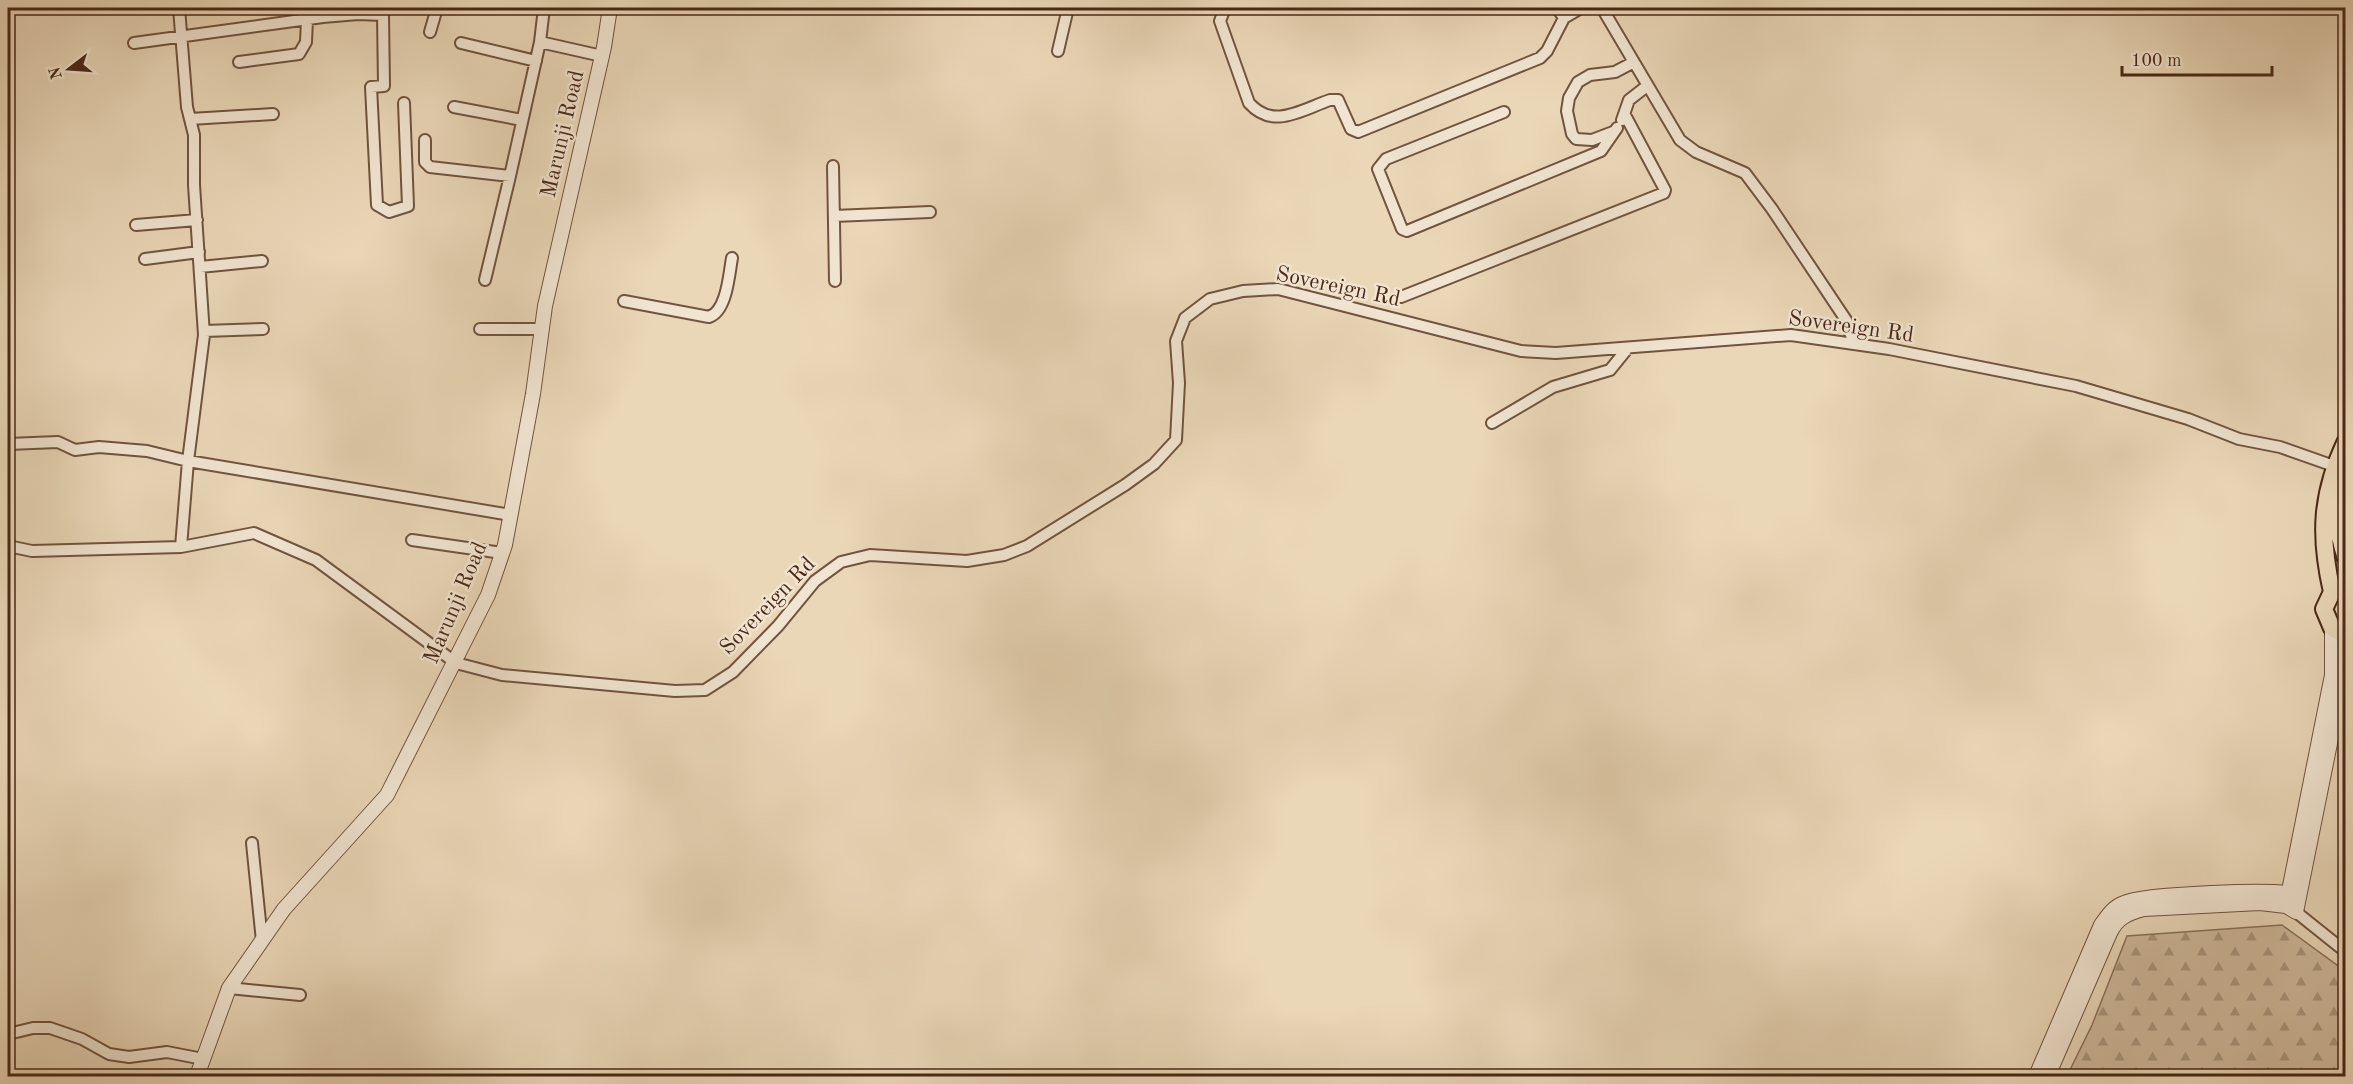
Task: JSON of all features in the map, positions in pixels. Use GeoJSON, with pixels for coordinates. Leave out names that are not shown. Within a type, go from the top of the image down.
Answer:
{"type":"FeatureCollection","features":[{"type":"Feature","properties":{"kind":"main road"},"geometry":{"type":"LineString","coordinates":[[2339,632],[2324,609],[2339,589],[2325,559],[2323,532],[2324,508],[2334,466],[2346,441]]}},
{"type":"Feature","properties":{"kind":"main road"},"geometry":{"type":"LineString","coordinates":[[2346,480],[2338,538],[2346,558]]}},
{"type":"Feature","properties":{"kind":"street"},"geometry":{"type":"LineString","coordinates":[[178,8],[190,119],[194,135],[204,331],[188,460],[181,548]]}},
{"type":"Feature","properties":{"kind":"street"},"geometry":{"type":"LineString","coordinates":[[430,32],[437,8]]}},
{"type":"Feature","properties":{"kind":"street"},"geometry":{"type":"LineString","coordinates":[[485,280],[536,61],[544,8]]}},
{"type":"Feature","properties":{"kind":"street","name":"Marunji Road"},"geometry":{"type":"LineString","coordinates":[[197,1077],[229,988],[284,909],[387,795],[488,596],[511,515],[533,394],[541,329],[602,56],[610,8]]}},
{"type":"Feature","properties":{"kind":"street"},"geometry":{"type":"LineString","coordinates":[[1058,51],[1068,8]]}},
{"type":"Feature","properties":{"kind":"street"},"geometry":{"type":"LineString","coordinates":[[1224,8],[1220,21],[1249,103],[1258,114],[1277,117],[1330,100],[1338,100],[1351,129],[1359,132],[1540,58],[1547,51],[1564,18],[1581,8]]}},
{"type":"Feature","properties":{"kind":"street"},"geometry":{"type":"LineString","coordinates":[[1557,8],[1564,18]]}},
{"type":"Feature","properties":{"kind":"street"},"geometry":{"type":"LineString","coordinates":[[1602,8],[1680,140],[1696,152],[1744,173],[1772,209],[1846,320],[1854,344]]}},
{"type":"Feature","properties":{"kind":"street"},"geometry":{"type":"LineString","coordinates":[[134,43],[383,11],[384,86],[371,87],[377,205],[389,212],[408,206],[404,103]]}},
{"type":"Feature","properties":{"kind":"street"},"geometry":{"type":"LineString","coordinates":[[239,62],[299,54],[306,42],[307,19]]}},
{"type":"Feature","properties":{"kind":"street"},"geometry":{"type":"LineString","coordinates":[[540,42],[602,56]]}},
{"type":"Feature","properties":{"kind":"street"},"geometry":{"type":"LineString","coordinates":[[460,43],[536,61]]}},
{"type":"Feature","properties":{"kind":"street"},"geometry":{"type":"LineString","coordinates":[[1617,128],[1602,137],[1582,141],[1572,134],[1567,111],[1574,88],[1590,75],[1615,72],[1634,62]]}},
{"type":"Feature","properties":{"kind":"street"},"geometry":{"type":"LineString","coordinates":[[1504,112],[1380,163],[1378,169],[1401,228],[1407,231],[1600,151],[1625,115],[1629,100],[1647,86]]}},
{"type":"Feature","properties":{"kind":"street"},"geometry":{"type":"LineString","coordinates":[[454,107],[522,120]]}},
{"type":"Feature","properties":{"kind":"street"},"geometry":{"type":"LineString","coordinates":[[190,119],[273,114]]}},
{"type":"Feature","properties":{"kind":"street"},"geometry":{"type":"LineString","coordinates":[[1401,297],[1664,193],[1665,189],[1625,115]]}},
{"type":"Feature","properties":{"kind":"street"},"geometry":{"type":"LineString","coordinates":[[425,140],[425,162],[430,167],[510,176]]}},
{"type":"Feature","properties":{"kind":"street"},"geometry":{"type":"LineString","coordinates":[[832,166],[835,281]]}},
{"type":"Feature","properties":{"kind":"street"},"geometry":{"type":"LineString","coordinates":[[834,216],[930,212]]}},
{"type":"Feature","properties":{"kind":"street"},"geometry":{"type":"LineString","coordinates":[[136,225],[197,219]]}},
{"type":"Feature","properties":{"kind":"street"},"geometry":{"type":"LineString","coordinates":[[145,259],[199,252]]}},
{"type":"Feature","properties":{"kind":"street"},"geometry":{"type":"LineString","coordinates":[[624,301],[709,317],[721,308],[732,258]]}},
{"type":"Feature","properties":{"kind":"street"},"geometry":{"type":"LineString","coordinates":[[200,267],[262,261]]}},
{"type":"Feature","properties":{"kind":"street","name":"Sovereign Rd"},"geometry":{"type":"LineString","coordinates":[[456,663],[502,675],[675,692],[705,690],[733,672],[778,626],[815,581],[841,562],[870,555],[967,561],[1004,555],[1027,546],[1135,478],[1154,464],[1176,440],[1179,382],[1176,341],[1185,318],[1210,300],[1243,291],[1278,290],[1521,351],[1556,353],[1627,349],[1791,335],[1854,344],[2076,386],[2188,419],[2239,439],[2280,447],[2334,466]]}},
{"type":"Feature","properties":{"kind":"street"},"geometry":{"type":"LineString","coordinates":[[204,331],[263,329]]}},
{"type":"Feature","properties":{"kind":"street"},"geometry":{"type":"LineString","coordinates":[[480,329],[541,329]]}},
{"type":"Feature","properties":{"kind":"street"},"geometry":{"type":"LineString","coordinates":[[1492,423],[1553,387],[1610,370],[1627,349]]}},
{"type":"Feature","properties":{"kind":"street"},"geometry":{"type":"LineString","coordinates":[[8,444],[58,442],[75,450],[99,447],[147,451],[511,515]]}},
{"type":"Feature","properties":{"kind":"street"},"geometry":{"type":"LineString","coordinates":[[8,546],[32,551],[181,548],[254,532],[316,560],[456,663]]}},
{"type":"Feature","properties":{"kind":"street"},"geometry":{"type":"LineString","coordinates":[[412,540],[502,553]]}},
{"type":"Feature","properties":{"kind":"street"},"geometry":{"type":"LineString","coordinates":[[2296,894],[2339,632]]}},
{"type":"Feature","properties":{"kind":"street"},"geometry":{"type":"LineString","coordinates":[[2291,909],[2346,664]]}},
{"type":"Feature","properties":{"kind":"street"},"geometry":{"type":"LineString","coordinates":[[252,843],[262,941]]}},
{"type":"Feature","properties":{"kind":"street"},"geometry":{"type":"LineString","coordinates":[[2036,1077],[2101,925],[2117,906],[2139,898],[2248,892],[2296,894]]}},
{"type":"Feature","properties":{"kind":"street"},"geometry":{"type":"LineString","coordinates":[[2048,1077],[2110,933],[2128,913],[2144,909],[2260,903],[2291,909],[2346,952]]}},
{"type":"Feature","properties":{"kind":"street"},"geometry":{"type":"LineString","coordinates":[[229,988],[300,995]]}},
{"type":"Feature","properties":{"kind":"street"},"geometry":{"type":"LineString","coordinates":[[8,1034],[33,1028],[50,1028],[82,1039],[109,1054],[129,1057],[167,1052],[203,1059]]}},
{"type":"Feature","properties":{"kind":"green space"},"geometry":{"type":"Polygon","coordinates":[[[2282,925],[2345,971],[2345,1076],[2067,1076],[2092,1025],[2127,936],[2282,925]]]}}]}
